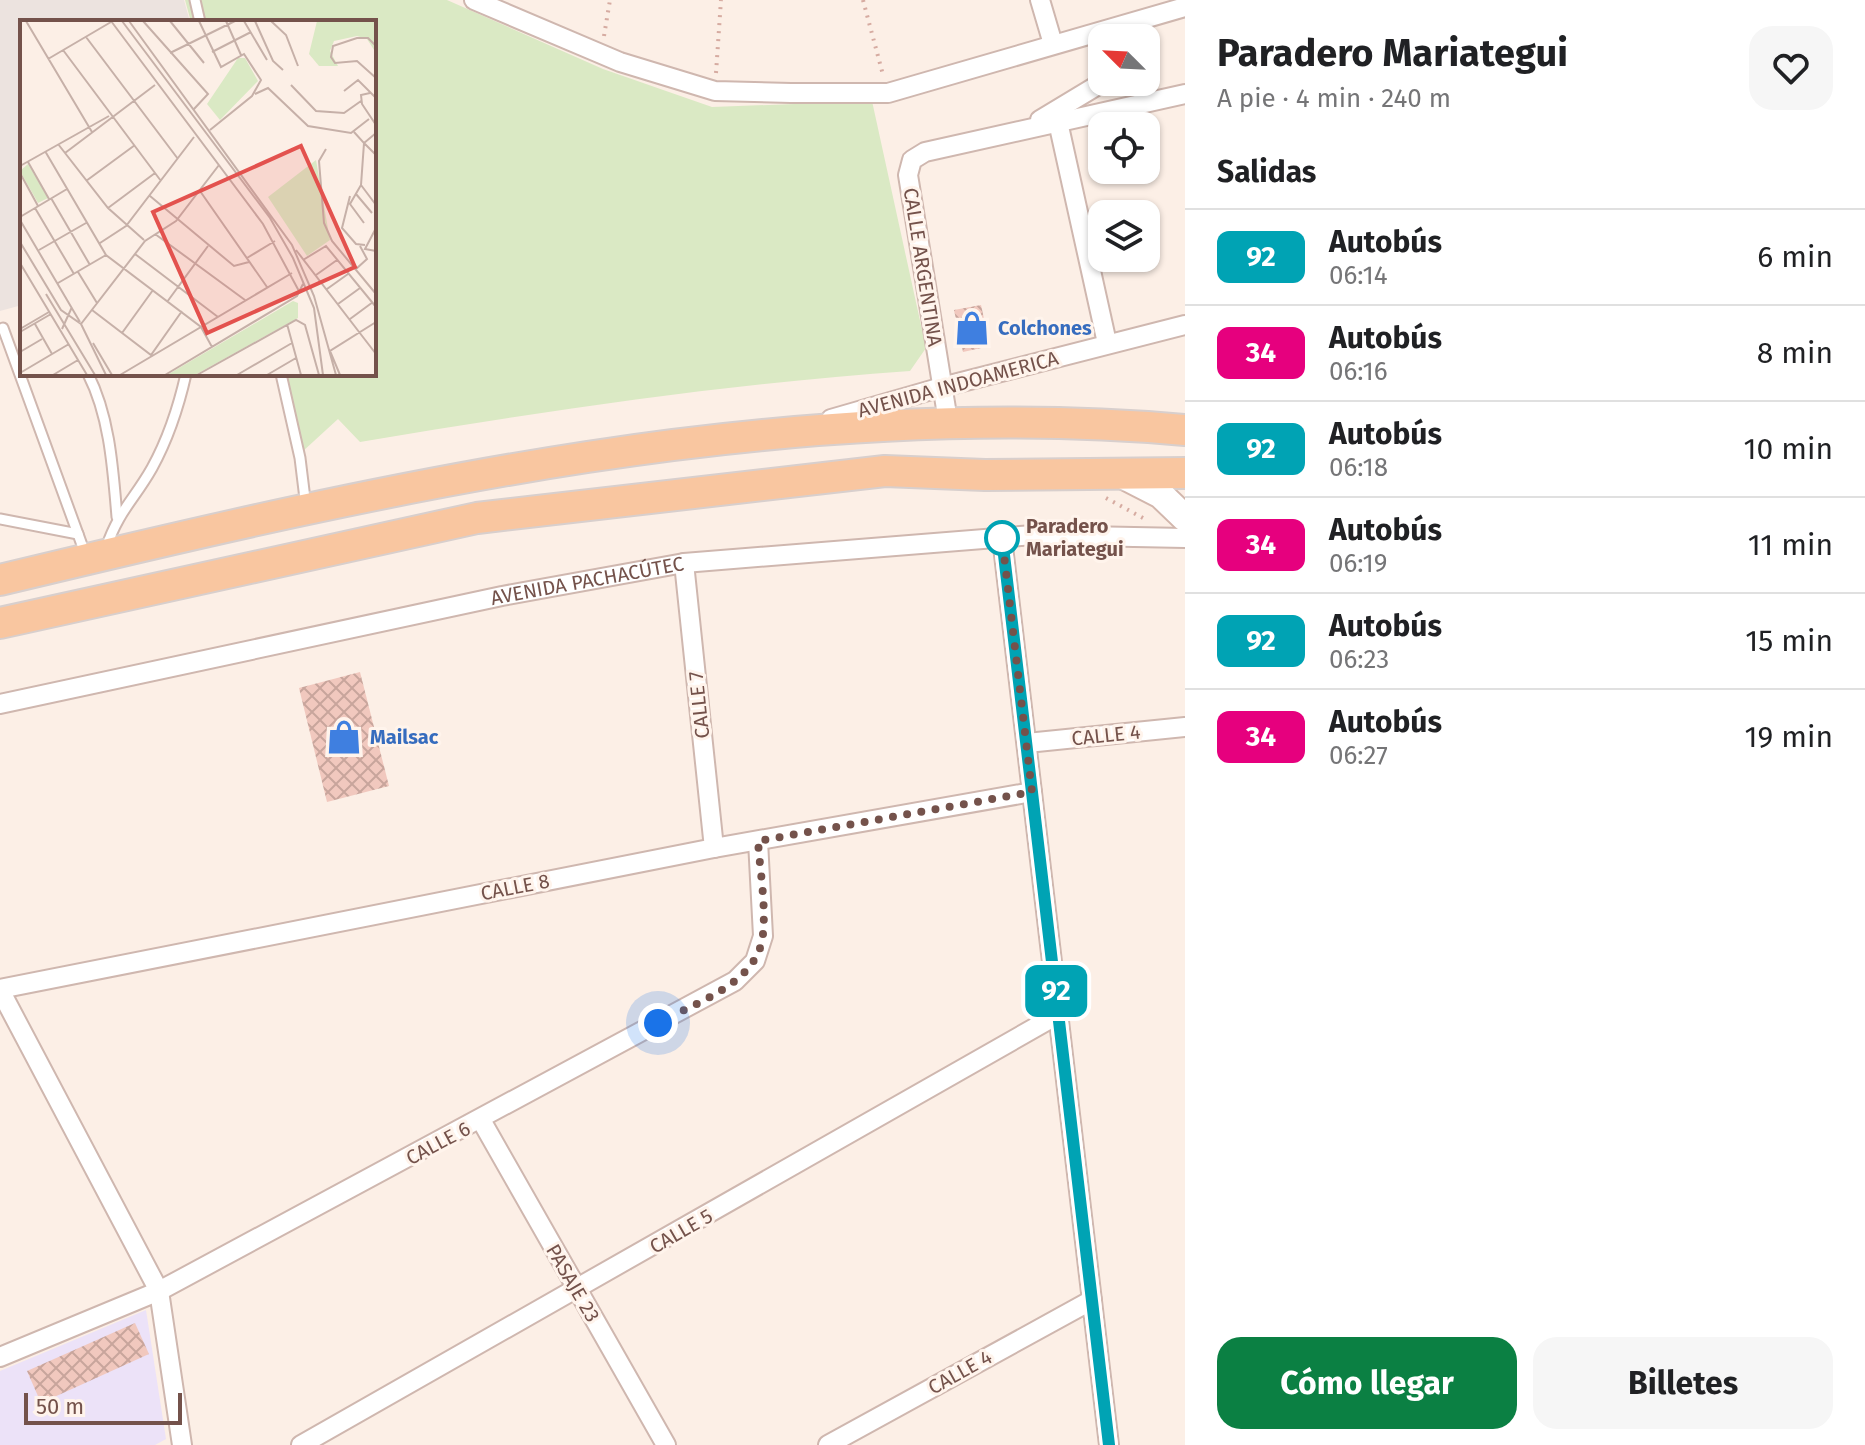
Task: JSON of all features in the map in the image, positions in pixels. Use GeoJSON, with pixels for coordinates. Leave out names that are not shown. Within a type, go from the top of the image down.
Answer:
{"type":"FeatureCollection","features":[{"type":"Feature","properties":{"kind":"main road"},"geometry":{"type":"LineString","coordinates":[[0,580],[90,549],[531,465],[778,435],[948,421],[1185,430]]}},
{"type":"Feature","properties":{"kind":"main road"},"geometry":{"type":"LineString","coordinates":[[720,442],[723,488]]}},
{"type":"Feature","properties":{"kind":"main road"},"geometry":{"type":"LineString","coordinates":[[0,623],[477,518],[885,471],[985,475],[1113,471],[1185,473]]}},
{"type":"Feature","properties":{"kind":"street"},"geometry":{"type":"LineString","coordinates":[[474,0],[601,54],[715,91],[888,93],[1088,34]]}},
{"type":"Feature","properties":{"kind":"street"},"geometry":{"type":"LineString","coordinates":[[1040,0],[1053,44]]}},
{"type":"Feature","properties":{"kind":"street"},"geometry":{"type":"LineString","coordinates":[[1125,24],[1185,7]]}},
{"type":"Feature","properties":{"kind":"street"},"geometry":{"type":"LineString","coordinates":[[1024,130],[1088,91]]}},
{"type":"Feature","properties":{"kind":"street"},"geometry":{"type":"LineString","coordinates":[[1024,130],[1185,94]]}},
{"type":"Feature","properties":{"kind":"street"},"geometry":{"type":"LineString","coordinates":[[1058,122],[1107,343]]}},
{"type":"Feature","properties":{"kind":"street","name":"CALLE ARGENTINA"},"geometry":{"type":"LineString","coordinates":[[948,421],[908,175],[912,160],[925,152],[1024,130]]}},
{"type":"Feature","properties":{"kind":"street","name":"AVENIDA INDOAMERICA"},"geometry":{"type":"LineString","coordinates":[[778,435],[942,387],[1185,325]]}},
{"type":"Feature","properties":{"kind":"street"},"geometry":{"type":"LineString","coordinates":[[1113,471],[1149,487],[1185,518]]}},
{"type":"Feature","properties":{"kind":"street","name":"AVENIDA PACHACÚTEC"},"geometry":{"type":"LineString","coordinates":[[0,704],[502,596],[684,563],[1002,538],[1104,534],[1185,538]]}},
{"type":"Feature","properties":{"kind":"street"},"geometry":{"type":"LineString","coordinates":[[1002,538],[1109,1445]]}},
{"type":"Feature","properties":{"kind":"street","name":"CALLE 7"},"geometry":{"type":"LineString","coordinates":[[684,563],[714,848]]}},
{"type":"Feature","properties":{"kind":"street","name":"CALLE 4"},"geometry":{"type":"LineString","coordinates":[[1027,743],[1185,727]]}},
{"type":"Feature","properties":{"kind":"street","name":"CALLE 8"},"geometry":{"type":"LineString","coordinates":[[0,990],[714,848],[1032,792]]}},
{"type":"Feature","properties":{"kind":"street","name":"CALLE 6"},"geometry":{"type":"LineString","coordinates":[[0,1357],[159,1291],[735,981],[755,961],[763,936],[758,841]]}},
{"type":"Feature","properties":{"kind":"street"},"geometry":{"type":"LineString","coordinates":[[0,990],[159,1291],[182,1445]]}},
{"type":"Feature","properties":{"kind":"street","name":"CALLE 5"},"geometry":{"type":"LineString","coordinates":[[301,1445],[1059,1014]]}},
{"type":"Feature","properties":{"kind":"street","name":"PASAJE 23"},"geometry":{"type":"LineString","coordinates":[[481,1120],[666,1445]]}},
{"type":"Feature","properties":{"kind":"street","name":"CALLE 4"},"geometry":{"type":"LineString","coordinates":[[828,1445],[1092,1300]]}},
{"type":"Feature","properties":{"kind":"lane"},"geometry":{"type":"LineString","coordinates":[[195,0],[200,20]]}},
{"type":"Feature","properties":{"kind":"lane"},"geometry":{"type":"LineString","coordinates":[[3,328],[20,371]]}},
{"type":"Feature","properties":{"kind":"lane"},"geometry":{"type":"LineString","coordinates":[[22,376],[90,549]]}},
{"type":"Feature","properties":{"kind":"lane"},"geometry":{"type":"LineString","coordinates":[[89,376],[97,392],[113,466],[117,517]]}},
{"type":"Feature","properties":{"kind":"lane"},"geometry":{"type":"LineString","coordinates":[[90,549],[152,467],[179,404],[186,376]]}},
{"type":"Feature","properties":{"kind":"lane"},"geometry":{"type":"LineString","coordinates":[[281,376],[300,458],[306,510]]}},
{"type":"Feature","properties":{"kind":"lane"},"geometry":{"type":"LineString","coordinates":[[0,519],[90,549]]}},
{"type":"Feature","properties":{"kind":"path"},"geometry":{"type":"LineString","coordinates":[[601,54],[610,0]]}},
{"type":"Feature","properties":{"kind":"path"},"geometry":{"type":"LineString","coordinates":[[715,91],[721,0]]}},
{"type":"Feature","properties":{"kind":"path"},"geometry":{"type":"LineString","coordinates":[[863,0],[888,93]]}},
{"type":"Feature","properties":{"kind":"shaded area"},"geometry":{"type":"Polygon","coordinates":[[[0,0],[184,0],[189,20],[20,20],[20,306],[0,311],[0,0]]]}},
{"type":"Feature","properties":{"kind":"shaded area"},"geometry":{"type":"Polygon","coordinates":[[[146,1310],[166,1439],[155,1445],[0,1445],[0,1371],[146,1310]]]}},
{"type":"Feature","properties":{"kind":"green space"},"geometry":{"type":"Polygon","coordinates":[[[185,0],[447,0],[603,69],[712,107],[872,101],[926,348],[910,371],[772,383],[634,400],[360,442],[338,419],[302,452],[283,376],[376,376],[376,20],[190,20],[185,0]]]}},
{"type":"Feature","properties":{"kind":"building","name":"Colchones"},"geometry":{"type":"Polygon","coordinates":[[[981,305],[990,346],[963,352],[954,310],[981,305]]]}},
{"type":"Feature","properties":{"kind":"building","name":"Mailsac"},"geometry":{"type":"Polygon","coordinates":[[[360,672],[389,786],[327,802],[299,688],[360,672]]]}},
{"type":"Feature","properties":{"kind":"building"},"geometry":{"type":"Polygon","coordinates":[[[135,1323],[149,1354],[41,1403],[27,1371],[135,1323]]]}},
{"type":"Feature","properties":{"kind":"bus line","name":"92"},"geometry":{"type":"LineString","coordinates":[[1002,538],[1109,1445]]}},
{"type":"Feature","properties":{"kind":"place","name":"Colchones"},"geometry":{"type":"Point","coordinates":[972,328]}},
{"type":"Feature","properties":{"kind":"place","name":"Paradero Mariategui"},"geometry":{"type":"Point","coordinates":[1002,538]}},
{"type":"Feature","properties":{"kind":"place","name":"Mailsac"},"geometry":{"type":"Point","coordinates":[344,737]}},
{"type":"Feature","properties":{"kind":"route"},"geometry":{"type":"LineString","coordinates":[[658,1023],[735,981],[755,961],[763,936],[758,841],[1032,792],[1002,538]]}}]}
